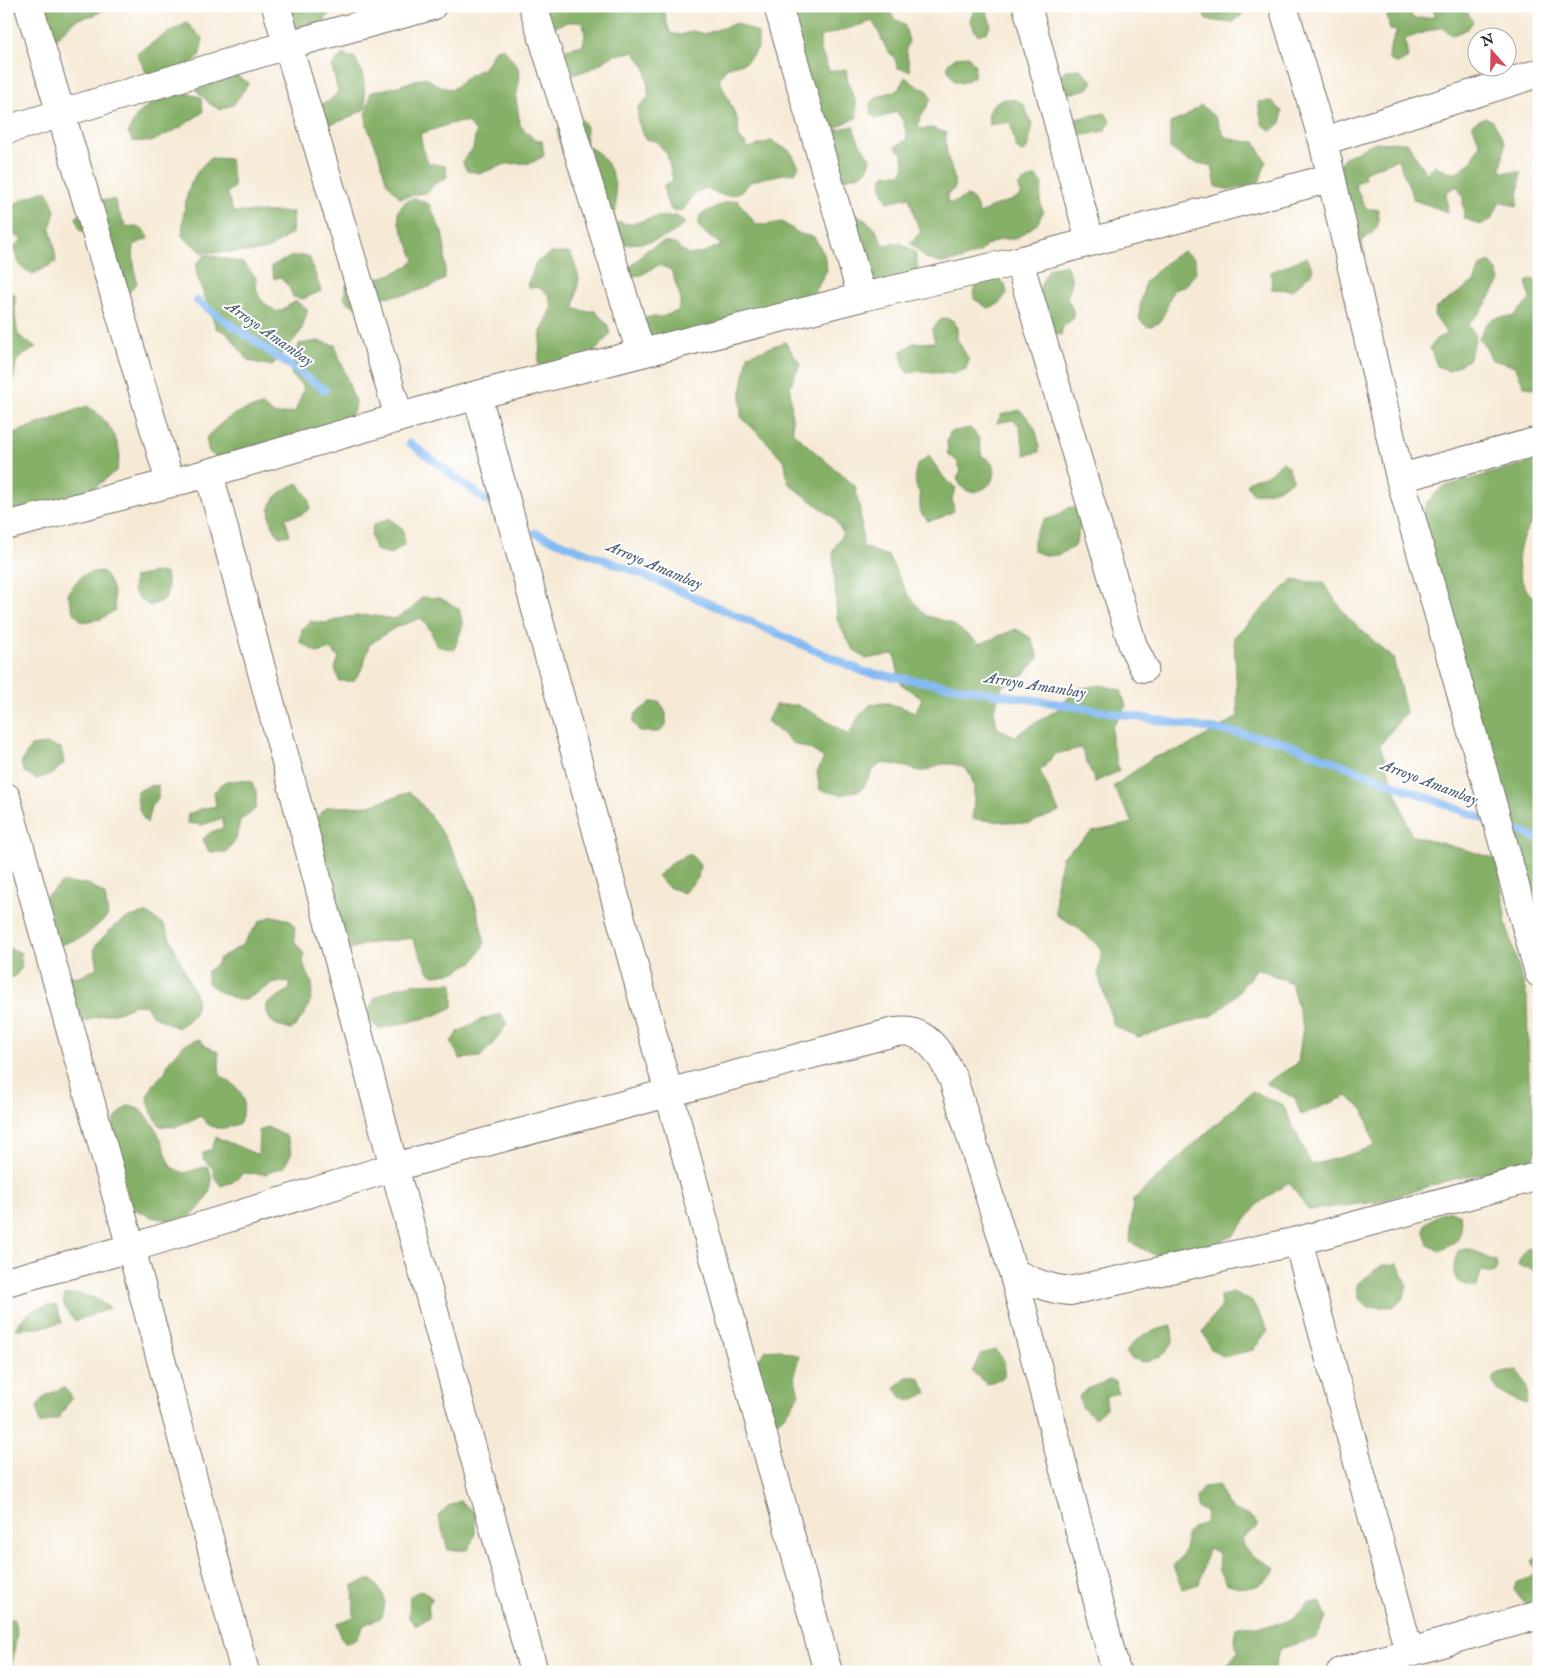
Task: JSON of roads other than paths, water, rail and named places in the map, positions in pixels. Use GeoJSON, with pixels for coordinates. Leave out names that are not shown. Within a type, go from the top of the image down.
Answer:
{"type":"FeatureCollection","features":[{"type":"Feature","properties":{"kind":"street"},"geometry":{"type":"LineString","coordinates":[[29,6],[170,482]]}},
{"type":"Feature","properties":{"kind":"street"},"geometry":{"type":"LineString","coordinates":[[276,6],[399,417]]}},
{"type":"Feature","properties":{"kind":"street"},"geometry":{"type":"LineString","coordinates":[[6,130],[60,112],[287,45],[432,6]]}},
{"type":"Feature","properties":{"kind":"street"},"geometry":{"type":"LineString","coordinates":[[533,6],[641,352]]}},
{"type":"Feature","properties":{"kind":"street"},"geometry":{"type":"LineString","coordinates":[[778,6],[862,297]]}},
{"type":"Feature","properties":{"kind":"street"},"geometry":{"type":"LineString","coordinates":[[1027,6],[1090,241]]}},
{"type":"Feature","properties":{"kind":"street"},"geometry":{"type":"LineString","coordinates":[[1283,6],[1322,141],[1400,478],[1494,806],[1539,973]]}},
{"type":"Feature","properties":{"kind":"street"},"geometry":{"type":"LineString","coordinates":[[1322,141],[1539,73]]}},
{"type":"Feature","properties":{"kind":"street"},"geometry":{"type":"LineString","coordinates":[[6,526],[208,473],[476,395],[862,297],[1019,261],[1330,178]]}},
{"type":"Feature","properties":{"kind":"street"},"geometry":{"type":"LineString","coordinates":[[1019,261],[1133,646],[1144,668]]}},
{"type":"Feature","properties":{"kind":"street"},"geometry":{"type":"LineString","coordinates":[[476,395],[670,1093],[828,1672]]}},
{"type":"Feature","properties":{"kind":"street"},"geometry":{"type":"LineString","coordinates":[[1400,478],[1539,440]]}},
{"type":"Feature","properties":{"kind":"street"},"geometry":{"type":"LineString","coordinates":[[208,473],[394,1167],[534,1672]]}},
{"type":"Feature","properties":{"kind":"street"},"geometry":{"type":"LineString","coordinates":[[6,797],[131,1248],[245,1672]]}},
{"type":"Feature","properties":{"kind":"street"},"geometry":{"type":"LineString","coordinates":[[6,1282],[131,1248],[394,1167],[894,1032],[911,1032],[930,1042],[944,1061],[953,1079],[1013,1272],[1116,1672]]}},
{"type":"Feature","properties":{"kind":"street"},"geometry":{"type":"LineString","coordinates":[[1013,1272],[1038,1285],[1070,1291],[1298,1241],[1539,1176]]}},
{"type":"Feature","properties":{"kind":"street"},"geometry":{"type":"LineString","coordinates":[[1298,1241],[1409,1651]]}},
{"type":"Feature","properties":{"kind":"street"},"geometry":{"type":"LineString","coordinates":[[1340,1672],[1380,1666],[1409,1651],[1539,1615]]}},
{"type":"Feature","properties":{"kind":"waterway","name":"Arroyo Amambay"},"geometry":{"type":"LineString","coordinates":[[197,301],[325,390]]}},
{"type":"Feature","properties":{"kind":"waterway","name":"Arroyo Amambay"},"geometry":{"type":"LineString","coordinates":[[410,443],[487,501]]}},
{"type":"Feature","properties":{"kind":"waterway","name":"Arroyo Amambay"},"geometry":{"type":"LineString","coordinates":[[535,533],[644,575],[864,672],[1278,740],[1489,821]]}},
{"type":"Feature","properties":{"kind":"waterway","name":"Arroyo Amambay"},"geometry":{"type":"LineString","coordinates":[[1505,826],[1539,839]]}}]}
